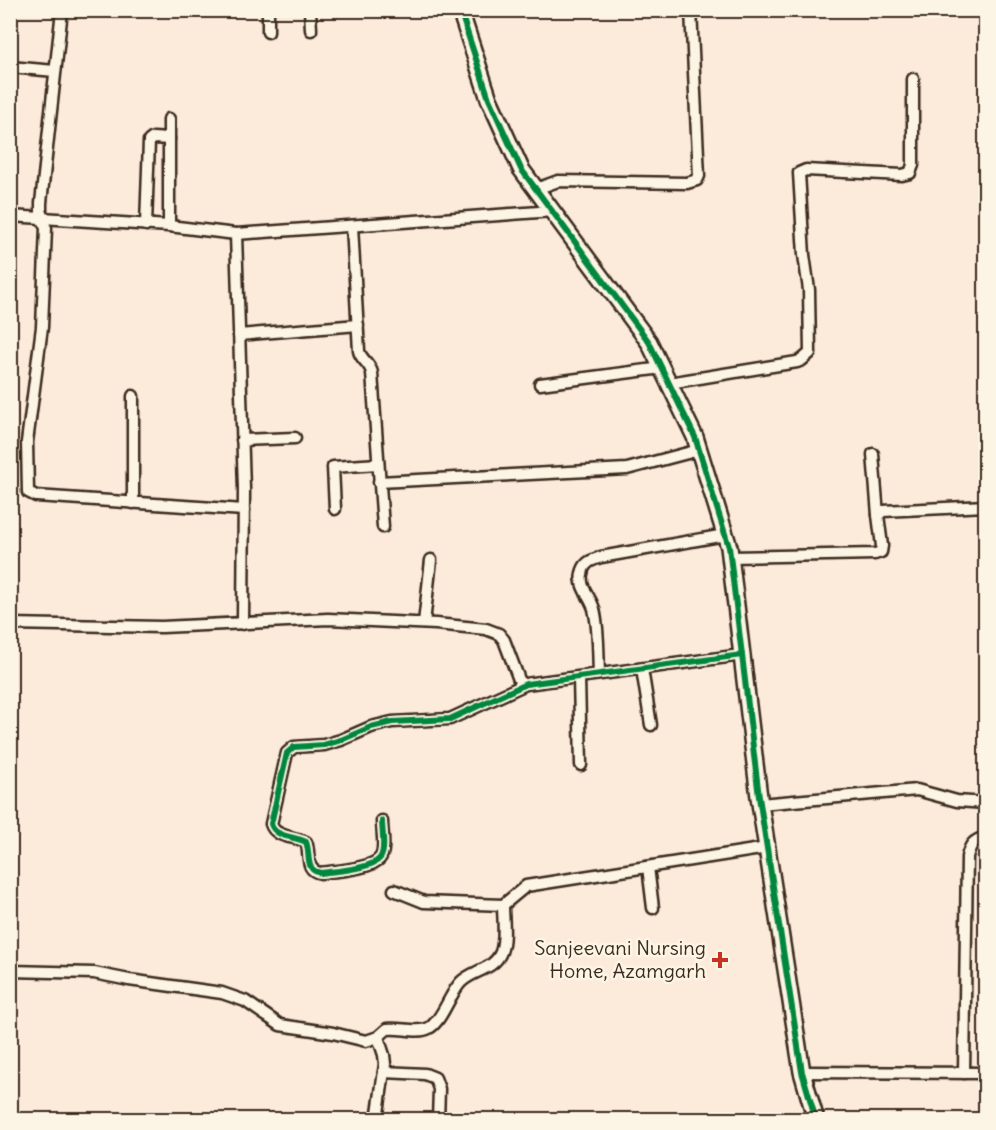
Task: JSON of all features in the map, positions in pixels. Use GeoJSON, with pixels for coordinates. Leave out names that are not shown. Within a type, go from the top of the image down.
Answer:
{"type":"FeatureCollection","features":[{"type":"Feature","properties":{"kind":"street"},"geometry":{"type":"LineString","coordinates":[[62,10],[41,196],[41,218],[46,228],[42,327],[27,442],[28,492],[36,496],[244,510]]}},
{"type":"Feature","properties":{"kind":"street"},"geometry":{"type":"LineString","coordinates":[[268,10],[268,32]]}},
{"type":"Feature","properties":{"kind":"street"},"geometry":{"type":"LineString","coordinates":[[310,10],[311,30]]}},
{"type":"Feature","properties":{"kind":"street"},"geometry":{"type":"LineString","coordinates":[[460,10],[489,99],[521,169],[649,342],[695,437],[730,557],[760,804],[802,1072],[816,1119]]}},
{"type":"Feature","properties":{"kind":"street"},"geometry":{"type":"LineString","coordinates":[[536,189],[558,181],[687,183],[698,180],[691,10]]}},
{"type":"Feature","properties":{"kind":"street"},"geometry":{"type":"LineString","coordinates":[[10,67],[56,71]]}},
{"type":"Feature","properties":{"kind":"street"},"geometry":{"type":"LineString","coordinates":[[669,383],[796,362],[810,353],[809,290],[804,255],[799,174],[806,170],[902,175],[910,173],[913,165],[913,79]]}},
{"type":"Feature","properties":{"kind":"street"},"geometry":{"type":"LineString","coordinates":[[168,226],[169,119]]}},
{"type":"Feature","properties":{"kind":"street"},"geometry":{"type":"LineString","coordinates":[[146,225],[149,141],[153,138],[169,139]]}},
{"type":"Feature","properties":{"kind":"street"},"geometry":{"type":"LineString","coordinates":[[10,216],[168,226],[236,234],[553,212]]}},
{"type":"Feature","properties":{"kind":"street"},"geometry":{"type":"LineString","coordinates":[[352,226],[360,355],[369,365],[372,373],[383,527]]}},
{"type":"Feature","properties":{"kind":"street"},"geometry":{"type":"LineString","coordinates":[[236,234],[244,510],[243,624]]}},
{"type":"Feature","properties":{"kind":"street"},"geometry":{"type":"LineString","coordinates":[[239,335],[358,325]]}},
{"type":"Feature","properties":{"kind":"street"},"geometry":{"type":"LineString","coordinates":[[540,384],[662,368]]}},
{"type":"Feature","properties":{"kind":"street"},"geometry":{"type":"LineString","coordinates":[[133,396],[133,503]]}},
{"type":"Feature","properties":{"kind":"street"},"geometry":{"type":"LineString","coordinates":[[242,440],[295,438]]}},
{"type":"Feature","properties":{"kind":"street"},"geometry":{"type":"LineString","coordinates":[[379,482],[627,469],[699,450]]}},
{"type":"Feature","properties":{"kind":"street"},"geometry":{"type":"LineString","coordinates":[[730,557],[875,554],[880,552],[882,546],[873,454]]}},
{"type":"Feature","properties":{"kind":"street"},"geometry":{"type":"LineString","coordinates":[[336,509],[333,467],[378,464]]}},
{"type":"Feature","properties":{"kind":"street"},"geometry":{"type":"LineString","coordinates":[[878,515],[883,511],[891,510],[986,506]]}},
{"type":"Feature","properties":{"kind":"street"},"geometry":{"type":"LineString","coordinates":[[599,674],[595,615],[583,590],[581,578],[583,568],[588,562],[601,557],[725,535]]}},
{"type":"Feature","properties":{"kind":"street"},"geometry":{"type":"LineString","coordinates":[[424,623],[431,560]]}},
{"type":"Feature","properties":{"kind":"street"},"geometry":{"type":"LineString","coordinates":[[10,624],[162,627],[328,619],[424,623],[486,629],[499,634],[507,645],[521,685]]}},
{"type":"Feature","properties":{"kind":"street"},"geometry":{"type":"LineString","coordinates":[[382,821],[382,852],[381,858],[377,861],[364,867],[314,872],[309,863],[306,842],[278,833],[271,824],[287,753],[294,747],[324,745],[371,727],[392,722],[450,719],[461,716],[478,705],[521,685],[742,655]]}},
{"type":"Feature","properties":{"kind":"street"},"geometry":{"type":"LineString","coordinates":[[642,669],[651,725]]}},
{"type":"Feature","properties":{"kind":"street"},"geometry":{"type":"LineString","coordinates":[[579,678],[581,765]]}},
{"type":"Feature","properties":{"kind":"street"},"geometry":{"type":"LineString","coordinates":[[760,804],[917,790],[957,801],[986,803]]}},
{"type":"Feature","properties":{"kind":"street"},"geometry":{"type":"LineString","coordinates":[[964,1072],[967,857],[971,844],[975,840],[986,837]]}},
{"type":"Feature","properties":{"kind":"street"},"geometry":{"type":"LineString","coordinates":[[393,890],[424,902],[503,905],[525,886],[767,848]]}},
{"type":"Feature","properties":{"kind":"street"},"geometry":{"type":"LineString","coordinates":[[648,867],[653,908]]}},
{"type":"Feature","properties":{"kind":"street"},"geometry":{"type":"LineString","coordinates":[[10,971],[94,973],[129,980],[197,988],[245,1001],[280,1025],[366,1041],[378,1037],[387,1029],[430,1027],[458,984],[489,966],[496,959],[502,944],[503,905]]}},
{"type":"Feature","properties":{"kind":"street"},"geometry":{"type":"LineString","coordinates":[[377,1119],[385,1060],[378,1037]]}},
{"type":"Feature","properties":{"kind":"street"},"geometry":{"type":"LineString","coordinates":[[384,1072],[425,1074],[435,1078],[439,1089],[438,1119]]}},
{"type":"Feature","properties":{"kind":"street"},"geometry":{"type":"LineString","coordinates":[[802,1072],[986,1073]]}},
{"type":"Feature","properties":{"kind":"cycle path"},"geometry":{"type":"LineString","coordinates":[[460,10],[489,99],[521,169],[649,342],[695,437],[729,547],[759,797],[802,1072],[816,1120]]}},
{"type":"Feature","properties":{"kind":"cycle path"},"geometry":{"type":"LineString","coordinates":[[382,821],[383,851],[376,862],[352,869],[316,872],[310,865],[306,842],[277,832],[271,824],[287,753],[294,747],[324,745],[371,727],[392,722],[450,719],[526,684],[742,655]]}},
{"type":"Feature","properties":{"kind":"place","name":"Sanjeevani Nursing Home, Azamgarh"},"geometry":{"type":"Point","coordinates":[720,960]}}]}
